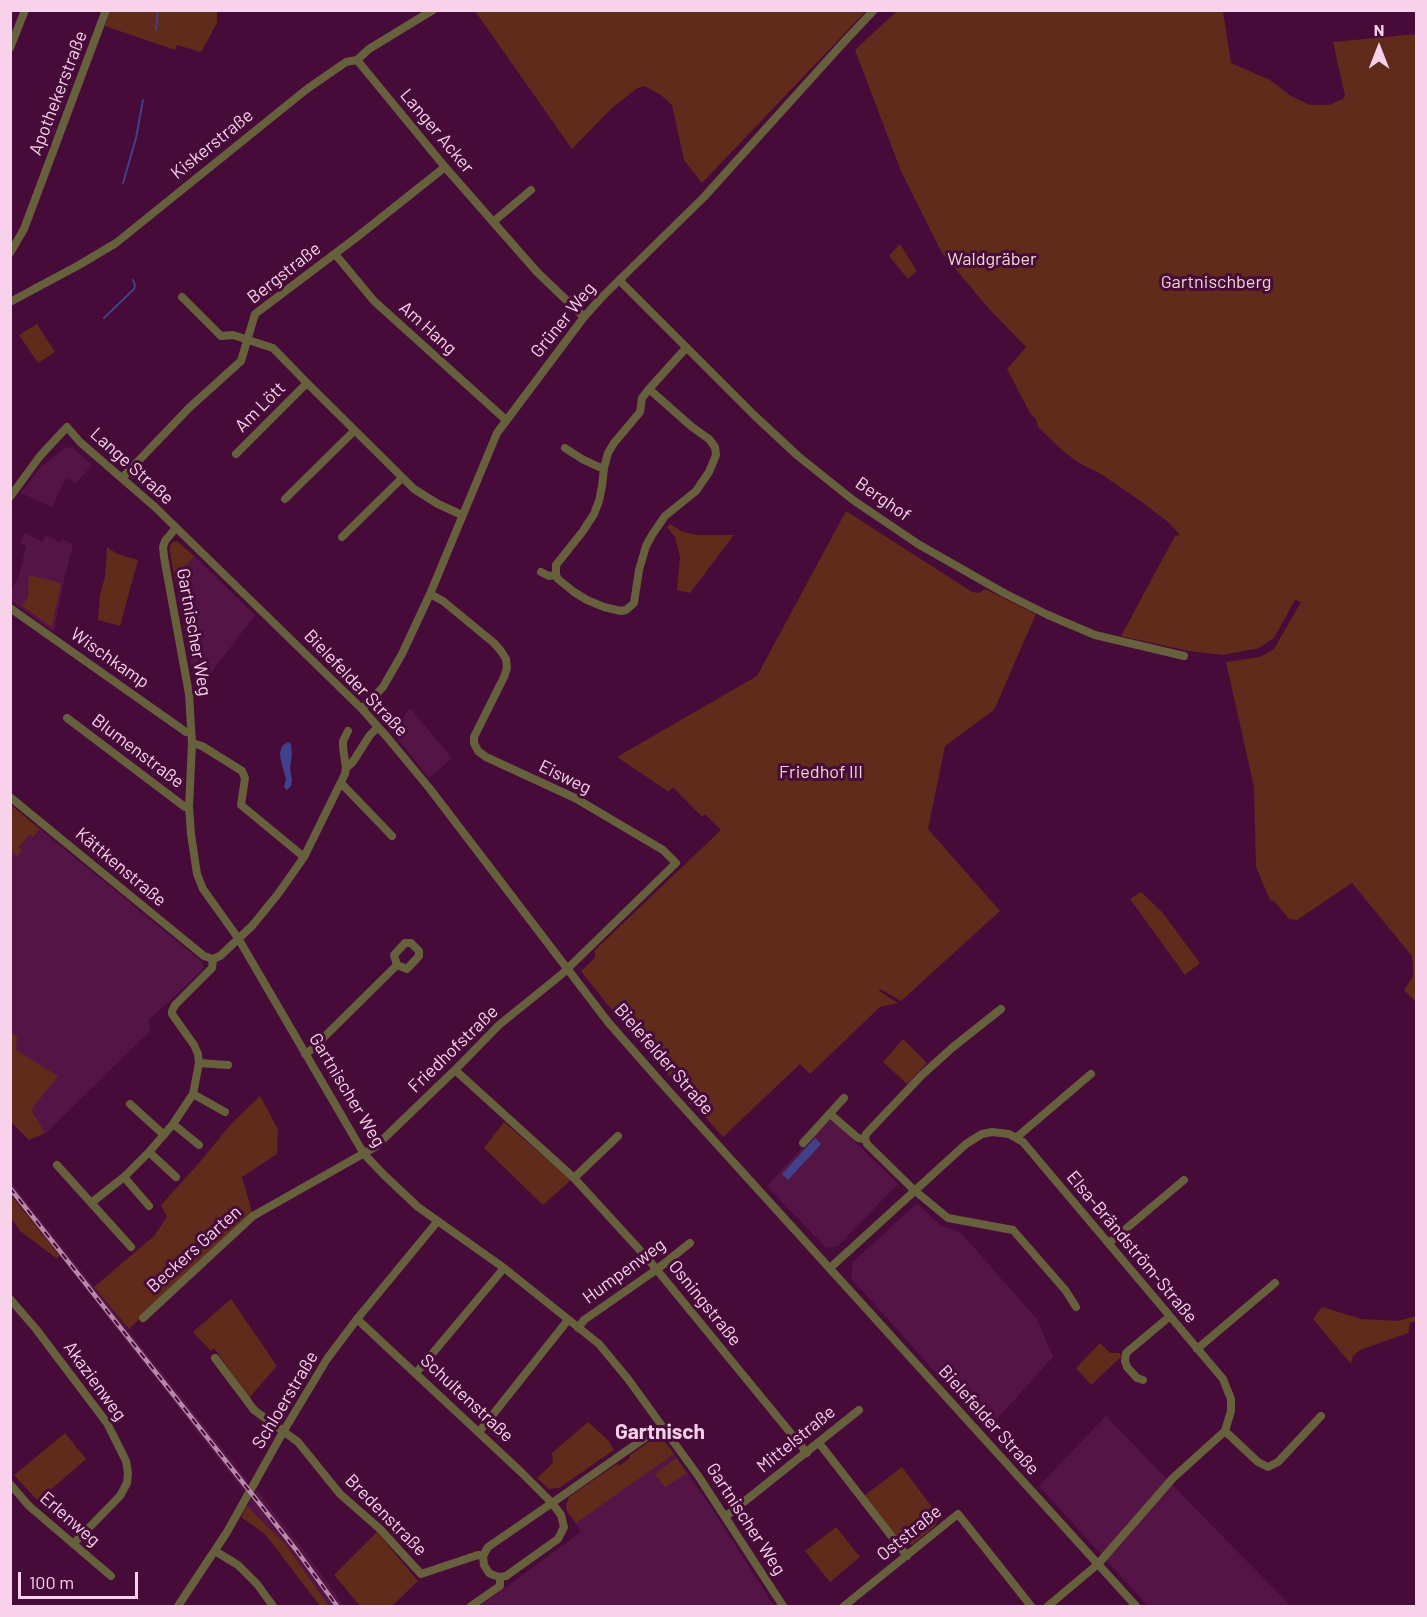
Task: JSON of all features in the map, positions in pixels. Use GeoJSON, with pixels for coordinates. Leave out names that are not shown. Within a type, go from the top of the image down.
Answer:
{"type":"FeatureCollection","features":[{"type":"Feature","properties":{"kind":"street"},"geometry":{"type":"LineString","coordinates":[[10,48],[25,10]]}},
{"type":"Feature","properties":{"kind":"street","name":"Apothekerstraße"},"geometry":{"type":"LineString","coordinates":[[10,253],[24,229],[106,10]]}},
{"type":"Feature","properties":{"kind":"street","name":"Kiskerstraße"},"geometry":{"type":"LineString","coordinates":[[10,302],[116,243],[308,89],[346,62],[357,60],[369,49],[433,10]]}},
{"type":"Feature","properties":{"kind":"street","name":"Grüner Weg"},"geometry":{"type":"LineString","coordinates":[[363,709],[382,687],[402,654],[430,594],[497,433],[506,420],[584,317],[704,197],[874,10]]}},
{"type":"Feature","properties":{"kind":"street","name":"Langer Acker"},"geometry":{"type":"LineString","coordinates":[[357,60],[445,167],[537,272],[584,317]]}},
{"type":"Feature","properties":{"kind":"street","name":"Bergstraße"},"geometry":{"type":"LineString","coordinates":[[122,478],[189,408],[241,361],[255,314],[445,167]]}},
{"type":"Feature","properties":{"kind":"street"},"geometry":{"type":"LineString","coordinates":[[493,222],[531,190]]}},
{"type":"Feature","properties":{"kind":"street","name":"Am Hang"},"geometry":{"type":"LineString","coordinates":[[335,254],[374,301],[506,420]]}},
{"type":"Feature","properties":{"kind":"street","name":"Berghof"},"geometry":{"type":"LineString","coordinates":[[619,280],[798,456],[853,500],[918,544],[998,590],[1095,635],[1184,656]]}},
{"type":"Feature","properties":{"kind":"street","name":"Am Lött"},"geometry":{"type":"LineString","coordinates":[[182,297],[221,336],[232,335],[273,348],[414,489],[462,515]]}},
{"type":"Feature","properties":{"kind":"street"},"geometry":{"type":"LineString","coordinates":[[649,388],[712,443],[716,455],[696,491],[665,516],[652,534],[639,570],[634,603],[626,610],[613,610],[586,600],[562,583],[556,575],[556,565],[594,514],[599,501],[608,453],[640,412],[642,398],[649,388],[686,348]]}},
{"type":"Feature","properties":{"kind":"street","name":"Am Lött"},"geometry":{"type":"LineString","coordinates":[[236,454],[307,383]]}},
{"type":"Feature","properties":{"kind":"street","name":"Lange Straße"},"geometry":{"type":"LineString","coordinates":[[10,497],[40,456],[67,427],[80,442],[155,507],[175,528]]}},
{"type":"Feature","properties":{"kind":"street"},"geometry":{"type":"LineString","coordinates":[[285,499],[354,430]]}},
{"type":"Feature","properties":{"kind":"street"},"geometry":{"type":"LineString","coordinates":[[566,448],[582,459],[604,468]]}},
{"type":"Feature","properties":{"kind":"street"},"geometry":{"type":"LineString","coordinates":[[342,537],[402,478]]}},
{"type":"Feature","properties":{"kind":"street","name":"Bielefelder Straße"},"geometry":{"type":"LineString","coordinates":[[175,528],[363,709],[430,789],[608,1022],[1136,1606]]}},
{"type":"Feature","properties":{"kind":"street","name":"Gartnischer Weg"},"geometry":{"type":"LineString","coordinates":[[175,528],[163,547],[189,694],[192,743],[189,807],[194,862],[202,889],[238,938],[364,1154],[418,1207],[504,1268],[599,1344],[662,1426],[725,1516],[783,1606]]}},
{"type":"Feature","properties":{"kind":"street"},"geometry":{"type":"LineString","coordinates":[[541,572],[549,576],[556,575]]}},
{"type":"Feature","properties":{"kind":"street","name":"Eisweg"},"geometry":{"type":"LineString","coordinates":[[430,594],[443,601],[494,643],[506,659],[507,668],[504,677],[474,737],[478,751],[486,757],[575,798],[663,850],[676,863],[567,969]]}},
{"type":"Feature","properties":{"kind":"street","name":"Wischkamp"},"geometry":{"type":"LineString","coordinates":[[10,608],[186,732],[191,732]]}},
{"type":"Feature","properties":{"kind":"street","name":"Blumenstraße"},"geometry":{"type":"LineString","coordinates":[[67,718],[185,807],[189,807]]}},
{"type":"Feature","properties":{"kind":"street"},"geometry":{"type":"LineString","coordinates":[[346,768],[378,727]]}},
{"type":"Feature","properties":{"kind":"street"},"geometry":{"type":"LineString","coordinates":[[91,1203],[124,1178],[149,1152],[193,1094],[200,1063],[194,1045],[172,1014],[175,1005],[212,968],[213,959],[220,956],[252,926],[304,857],[345,774],[343,741],[348,730]]}},
{"type":"Feature","properties":{"kind":"street"},"geometry":{"type":"LineString","coordinates":[[192,743],[202,746],[242,771],[245,778],[241,804],[304,857]]}},
{"type":"Feature","properties":{"kind":"street"},"geometry":{"type":"LineString","coordinates":[[341,783],[392,836]]}},
{"type":"Feature","properties":{"kind":"street","name":"Kättkenstraße"},"geometry":{"type":"LineString","coordinates":[[10,797],[204,956],[213,959]]}},
{"type":"Feature","properties":{"kind":"street"},"geometry":{"type":"LineString","coordinates":[[305,1054],[397,965]]}},
{"type":"Feature","properties":{"kind":"street","name":"Friedhofstraße"},"geometry":{"type":"LineString","coordinates":[[364,1154],[375,1147],[499,1025],[567,969]]}},
{"type":"Feature","properties":{"kind":"street"},"geometry":{"type":"LineString","coordinates":[[1001,1009],[922,1075],[866,1134],[865,1139],[867,1144],[914,1191],[948,1218],[1013,1230],[1066,1291],[1076,1307]]}},
{"type":"Feature","properties":{"kind":"street"},"geometry":{"type":"LineString","coordinates":[[200,1063],[228,1065]]}},
{"type":"Feature","properties":{"kind":"street","name":"Osningstraße"},"geometry":{"type":"LineString","coordinates":[[455,1070],[574,1178],[648,1259],[807,1453]]}},
{"type":"Feature","properties":{"kind":"street"},"geometry":{"type":"LineString","coordinates":[[830,1268],[974,1138],[992,1132],[1017,1137],[1091,1074]]}},
{"type":"Feature","properties":{"kind":"street"},"geometry":{"type":"LineString","coordinates":[[193,1094],[225,1112]]}},
{"type":"Feature","properties":{"kind":"street"},"geometry":{"type":"LineString","coordinates":[[803,1143],[844,1098]]}},
{"type":"Feature","properties":{"kind":"street"},"geometry":{"type":"LineString","coordinates":[[130,1104],[164,1135]]}},
{"type":"Feature","properties":{"kind":"street"},"geometry":{"type":"LineString","coordinates":[[830,1114],[858,1138],[865,1139]]}},
{"type":"Feature","properties":{"kind":"street"},"geometry":{"type":"LineString","coordinates":[[172,1124],[199,1145]]}},
{"type":"Feature","properties":{"kind":"street"},"geometry":{"type":"LineString","coordinates":[[574,1178],[618,1136]]}},
{"type":"Feature","properties":{"kind":"street","name":"Elsa-Brändström-Straße"},"geometry":{"type":"LineString","coordinates":[[1017,1137],[1223,1379],[1231,1399],[1231,1411],[1225,1431]]}},
{"type":"Feature","properties":{"kind":"street"},"geometry":{"type":"LineString","coordinates":[[149,1152],[176,1177]]}},
{"type":"Feature","properties":{"kind":"street","name":"Beckers Garten"},"geometry":{"type":"LineString","coordinates":[[143,1318],[253,1216],[364,1154]]}},
{"type":"Feature","properties":{"kind":"street"},"geometry":{"type":"LineString","coordinates":[[57,1165],[130,1247]]}},
{"type":"Feature","properties":{"kind":"street"},"geometry":{"type":"LineString","coordinates":[[124,1178],[149,1206]]}},
{"type":"Feature","properties":{"kind":"street"},"geometry":{"type":"LineString","coordinates":[[1108,1243],[1184,1180]]}},
{"type":"Feature","properties":{"kind":"street","name":"Schloerstraße"},"geometry":{"type":"LineString","coordinates":[[178,1606],[227,1532],[327,1359],[437,1221]]}},
{"type":"Feature","properties":{"kind":"street","name":"Humpenweg"},"geometry":{"type":"LineString","coordinates":[[578,1328],[584,1320],[656,1270],[690,1243]]}},
{"type":"Feature","properties":{"kind":"street"},"geometry":{"type":"LineString","coordinates":[[416,1373],[504,1268]]}},
{"type":"Feature","properties":{"kind":"street"},"geometry":{"type":"LineString","coordinates":[[1197,1349],[1275,1283]]}},
{"type":"Feature","properties":{"kind":"street","name":"Akazienweg"},"geometry":{"type":"LineString","coordinates":[[10,1299],[41,1335],[107,1423],[126,1461],[127,1483],[120,1496],[73,1544]]}},
{"type":"Feature","properties":{"kind":"street"},"geometry":{"type":"LineString","coordinates":[[1143,1380],[1137,1378],[1127,1367],[1126,1353],[1169,1317]]}},
{"type":"Feature","properties":{"kind":"street","name":"Schultenstraße"},"geometry":{"type":"LineString","coordinates":[[357,1319],[552,1503]]}},
{"type":"Feature","properties":{"kind":"street","name":"Humpenweg"},"geometry":{"type":"LineString","coordinates":[[479,1432],[568,1320]]}},
{"type":"Feature","properties":{"kind":"street"},"geometry":{"type":"LineString","coordinates":[[215,1358],[254,1410],[283,1432]]}},
{"type":"Feature","properties":{"kind":"street","name":"Mittelstraße"},"geometry":{"type":"LineString","coordinates":[[725,1516],[859,1410]]}},
{"type":"Feature","properties":{"kind":"street"},"geometry":{"type":"LineString","coordinates":[[1048,1606],[1098,1564],[1173,1478],[1225,1431],[1258,1462],[1268,1467],[1278,1462],[1321,1416]]}},
{"type":"Feature","properties":{"kind":"street"},"geometry":{"type":"LineString","coordinates":[[552,1503],[564,1527],[558,1539],[506,1576],[500,1577],[489,1573],[483,1556],[488,1547],[662,1426]]}},
{"type":"Feature","properties":{"kind":"street","name":"Bredenstraße"},"geometry":{"type":"LineString","coordinates":[[283,1432],[298,1442],[340,1494],[380,1529],[421,1574],[478,1555],[483,1556]]}},
{"type":"Feature","properties":{"kind":"street"},"geometry":{"type":"LineString","coordinates":[[819,1443],[907,1556]]}},
{"type":"Feature","properties":{"kind":"street","name":"Erlenweg"},"geometry":{"type":"LineString","coordinates":[[10,1484],[29,1506],[111,1576]]}},
{"type":"Feature","properties":{"kind":"street","name":"Oststraße"},"geometry":{"type":"LineString","coordinates":[[844,1606],[958,1514],[1031,1606]]}},
{"type":"Feature","properties":{"kind":"street"},"geometry":{"type":"LineString","coordinates":[[215,1551],[238,1565],[257,1584],[273,1606]]}},
{"type":"Feature","properties":{"kind":"street"},"geometry":{"type":"LineString","coordinates":[[471,1606],[500,1586],[500,1577]]}},
{"type":"Feature","properties":{"kind":"shaded area"},"geometry":{"type":"Polygon","coordinates":[[[69,447],[92,465],[76,483],[66,478],[52,507],[21,493],[41,467],[69,447]]]}},
{"type":"Feature","properties":{"kind":"shaded area"},"geometry":{"type":"Polygon","coordinates":[[[25,533],[42,542],[46,535],[60,542],[62,539],[73,544],[54,632],[11,601],[11,589],[18,579],[26,547],[20,542],[25,533]]]}},
{"type":"Feature","properties":{"kind":"shaded area"},"geometry":{"type":"Polygon","coordinates":[[[194,556],[255,615],[205,681],[193,674],[175,580],[194,556]]]}},
{"type":"Feature","properties":{"kind":"shaded area"},"geometry":{"type":"Polygon","coordinates":[[[410,708],[452,758],[429,778],[383,720],[400,722],[410,708]]]}},
{"type":"Feature","properties":{"kind":"shaded area"},"geometry":{"type":"Polygon","coordinates":[[[288,742],[291,744],[292,781],[287,790],[284,787],[286,779],[280,753],[282,746],[288,742]]]}},
{"type":"Feature","properties":{"kind":"shaded area"},"geometry":{"type":"Polygon","coordinates":[[[40,829],[200,960],[204,967],[148,1021],[151,1030],[47,1132],[29,1140],[11,1122],[10,847],[19,848],[29,834],[33,837],[40,829]]]}},
{"type":"Feature","properties":{"kind":"shaded area"},"geometry":{"type":"Polygon","coordinates":[[[827,1121],[834,1121],[898,1184],[838,1246],[826,1248],[767,1186],[827,1121]]]}},
{"type":"Feature","properties":{"kind":"shaded area"},"geometry":{"type":"Polygon","coordinates":[[[815,1138],[821,1144],[788,1180],[782,1174],[815,1138]]]}},
{"type":"Feature","properties":{"kind":"shaded area"},"geometry":{"type":"Polygon","coordinates":[[[10,1181],[248,1481],[243,1490],[11,1194],[10,1181]]]}},
{"type":"Feature","properties":{"kind":"shaded area"},"geometry":{"type":"Polygon","coordinates":[[[917,1203],[941,1226],[960,1232],[1037,1319],[1053,1357],[987,1430],[851,1278],[853,1262],[917,1203]]]}},
{"type":"Feature","properties":{"kind":"shaded area"},"geometry":{"type":"Polygon","coordinates":[[[1106,1416],[1291,1606],[1148,1606],[1039,1486],[1106,1416]]]}},
{"type":"Feature","properties":{"kind":"shaded area"},"geometry":{"type":"Polygon","coordinates":[[[656,1439],[668,1445],[711,1507],[774,1606],[480,1606],[581,1532],[567,1510],[566,1503],[569,1497],[617,1464],[619,1466],[630,1458],[629,1456],[656,1439]]]}},
{"type":"Feature","properties":{"kind":"shaded area"},"geometry":{"type":"Polygon","coordinates":[[[257,1490],[344,1606],[329,1606],[285,1544],[247,1506],[257,1490]]]}},
{"type":"Feature","properties":{"kind":"green space"},"geometry":{"type":"Polygon","coordinates":[[[110,11],[217,11],[217,23],[201,52],[177,45],[175,50],[105,26],[110,11]]]}},
{"type":"Feature","properties":{"kind":"green space"},"geometry":{"type":"Polygon","coordinates":[[[475,11],[866,11],[702,183],[684,160],[672,105],[661,95],[644,86],[636,89],[611,109],[572,149],[475,11]]]}},
{"type":"Feature","properties":{"kind":"green space","name":"Gartnischberg"},"geometry":{"type":"Polygon","coordinates":[[[897,11],[1223,11],[1231,63],[1270,80],[1291,96],[1310,105],[1329,105],[1345,96],[1333,42],[1416,34],[1416,1002],[1404,990],[1413,976],[1412,956],[1352,883],[1297,920],[1289,919],[1275,902],[1270,900],[1256,867],[1254,787],[1226,662],[1260,657],[1274,649],[1301,602],[1295,600],[1274,638],[1259,648],[1223,655],[1189,651],[1121,636],[1175,536],[1180,535],[1168,522],[1139,500],[1063,451],[1038,427],[1036,419],[1030,413],[1007,369],[1026,347],[990,310],[942,253],[901,171],[855,50],[897,11]]]}},
{"type":"Feature","properties":{"kind":"green space","name":"Waldgräber"},"geometry":{"type":"Polygon","coordinates":[[[900,244],[917,271],[908,279],[889,256],[900,244]]]}},
{"type":"Feature","properties":{"kind":"green space"},"geometry":{"type":"Polygon","coordinates":[[[37,324],[55,352],[38,363],[19,335],[37,324]]]}},
{"type":"Feature","properties":{"kind":"green space","name":"Friedhof III"},"geometry":{"type":"Polygon","coordinates":[[[846,511],[972,592],[979,593],[985,589],[1036,614],[994,710],[945,746],[928,829],[1000,911],[901,1001],[880,989],[879,991],[898,1003],[880,1007],[810,1074],[800,1064],[723,1137],[619,1019],[581,971],[595,958],[595,950],[721,830],[705,814],[702,817],[673,787],[669,792],[617,757],[757,676],[846,511]]]}},
{"type":"Feature","properties":{"kind":"green space"},"geometry":{"type":"Polygon","coordinates":[[[670,524],[681,531],[696,535],[734,535],[690,593],[677,590],[680,557],[675,537],[667,527],[670,524]]]}},
{"type":"Feature","properties":{"kind":"green space"},"geometry":{"type":"Polygon","coordinates":[[[177,541],[194,556],[175,580],[170,546],[177,541]]]}},
{"type":"Feature","properties":{"kind":"green space"},"geometry":{"type":"Polygon","coordinates":[[[107,547],[117,554],[138,560],[120,626],[98,620],[107,547]]]}},
{"type":"Feature","properties":{"kind":"green space"},"geometry":{"type":"Polygon","coordinates":[[[29,575],[61,583],[52,627],[22,606],[28,597],[29,575]]]}},
{"type":"Feature","properties":{"kind":"green space"},"geometry":{"type":"Polygon","coordinates":[[[11,805],[40,829],[33,837],[29,835],[19,847],[22,850],[18,856],[13,854],[11,847],[11,805]]]}},
{"type":"Feature","properties":{"kind":"green space"},"geometry":{"type":"Polygon","coordinates":[[[1141,892],[1162,912],[1200,963],[1185,975],[1130,899],[1141,892]]]}},
{"type":"Feature","properties":{"kind":"green space"},"geometry":{"type":"Polygon","coordinates":[[[11,1032],[17,1037],[16,1050],[58,1076],[31,1110],[45,1133],[29,1140],[11,1122],[11,1032]]]}},
{"type":"Feature","properties":{"kind":"green space"},"geometry":{"type":"Polygon","coordinates":[[[903,1039],[927,1063],[907,1084],[883,1062],[903,1039]]]}},
{"type":"Feature","properties":{"kind":"green space"},"geometry":{"type":"Polygon","coordinates":[[[260,1096],[278,1129],[277,1154],[242,1177],[252,1212],[129,1329],[94,1287],[154,1236],[167,1217],[161,1205],[231,1124],[260,1096]]]}},
{"type":"Feature","properties":{"kind":"green space"},"geometry":{"type":"Polygon","coordinates":[[[504,1122],[571,1180],[543,1205],[484,1148],[504,1122]]]}},
{"type":"Feature","properties":{"kind":"green space"},"geometry":{"type":"Polygon","coordinates":[[[10,1194],[60,1256],[56,1258],[20,1231],[11,1218],[10,1194]]]}},
{"type":"Feature","properties":{"kind":"green space"},"geometry":{"type":"Polygon","coordinates":[[[231,1299],[277,1366],[249,1398],[214,1348],[211,1351],[193,1332],[231,1299]]]}},
{"type":"Feature","properties":{"kind":"green space"},"geometry":{"type":"Polygon","coordinates":[[[1322,1307],[1361,1319],[1398,1321],[1416,1316],[1416,1321],[1410,1323],[1408,1333],[1360,1350],[1353,1356],[1351,1364],[1313,1319],[1322,1307]]]}},
{"type":"Feature","properties":{"kind":"green space"},"geometry":{"type":"Polygon","coordinates":[[[1100,1343],[1110,1353],[1120,1353],[1121,1357],[1091,1385],[1076,1368],[1100,1343]]]}},
{"type":"Feature","properties":{"kind":"green space"},"geometry":{"type":"Polygon","coordinates":[[[588,1422],[608,1440],[614,1450],[559,1488],[549,1489],[537,1478],[553,1463],[552,1453],[588,1422]]]}},
{"type":"Feature","properties":{"kind":"green space"},"geometry":{"type":"Polygon","coordinates":[[[65,1433],[86,1459],[38,1501],[14,1475],[65,1433]]]}},
{"type":"Feature","properties":{"kind":"green space"},"geometry":{"type":"Polygon","coordinates":[[[659,1439],[665,1442],[674,1454],[576,1523],[566,1507],[569,1497],[617,1464],[619,1466],[650,1441],[659,1439]]]}},
{"type":"Feature","properties":{"kind":"green space"},"geometry":{"type":"Polygon","coordinates":[[[676,1458],[687,1473],[665,1487],[655,1474],[676,1458]]]}},
{"type":"Feature","properties":{"kind":"green space"},"geometry":{"type":"Polygon","coordinates":[[[902,1467],[938,1518],[935,1526],[912,1545],[902,1544],[864,1496],[902,1467]]]}},
{"type":"Feature","properties":{"kind":"green space"},"geometry":{"type":"Polygon","coordinates":[[[247,1506],[285,1544],[329,1606],[320,1606],[265,1534],[241,1517],[247,1506]]]}},
{"type":"Feature","properties":{"kind":"green space"},"geometry":{"type":"Polygon","coordinates":[[[836,1527],[860,1557],[830,1582],[805,1551],[836,1527]]]}},
{"type":"Feature","properties":{"kind":"green space"},"geometry":{"type":"Polygon","coordinates":[[[377,1532],[418,1581],[392,1606],[360,1606],[334,1575],[377,1532]]]}},
{"type":"Feature","properties":{"kind":"waterway"},"geometry":{"type":"LineString","coordinates":[[156,30],[158,10]]}},
{"type":"Feature","properties":{"kind":"waterway"},"geometry":{"type":"LineString","coordinates":[[123,183],[136,138],[143,100]]}},
{"type":"Feature","properties":{"kind":"waterway"},"geometry":{"type":"LineString","coordinates":[[104,318],[134,289],[133,280]]}},
{"type":"Feature","properties":{"kind":"railway"},"geometry":{"type":"LineString","coordinates":[[10,1188],[297,1551],[337,1606]]}},
{"type":"Feature","properties":{"kind":"district","name":"Gartnisch"},"geometry":{"type":"Point","coordinates":[660,1432]}}]}
